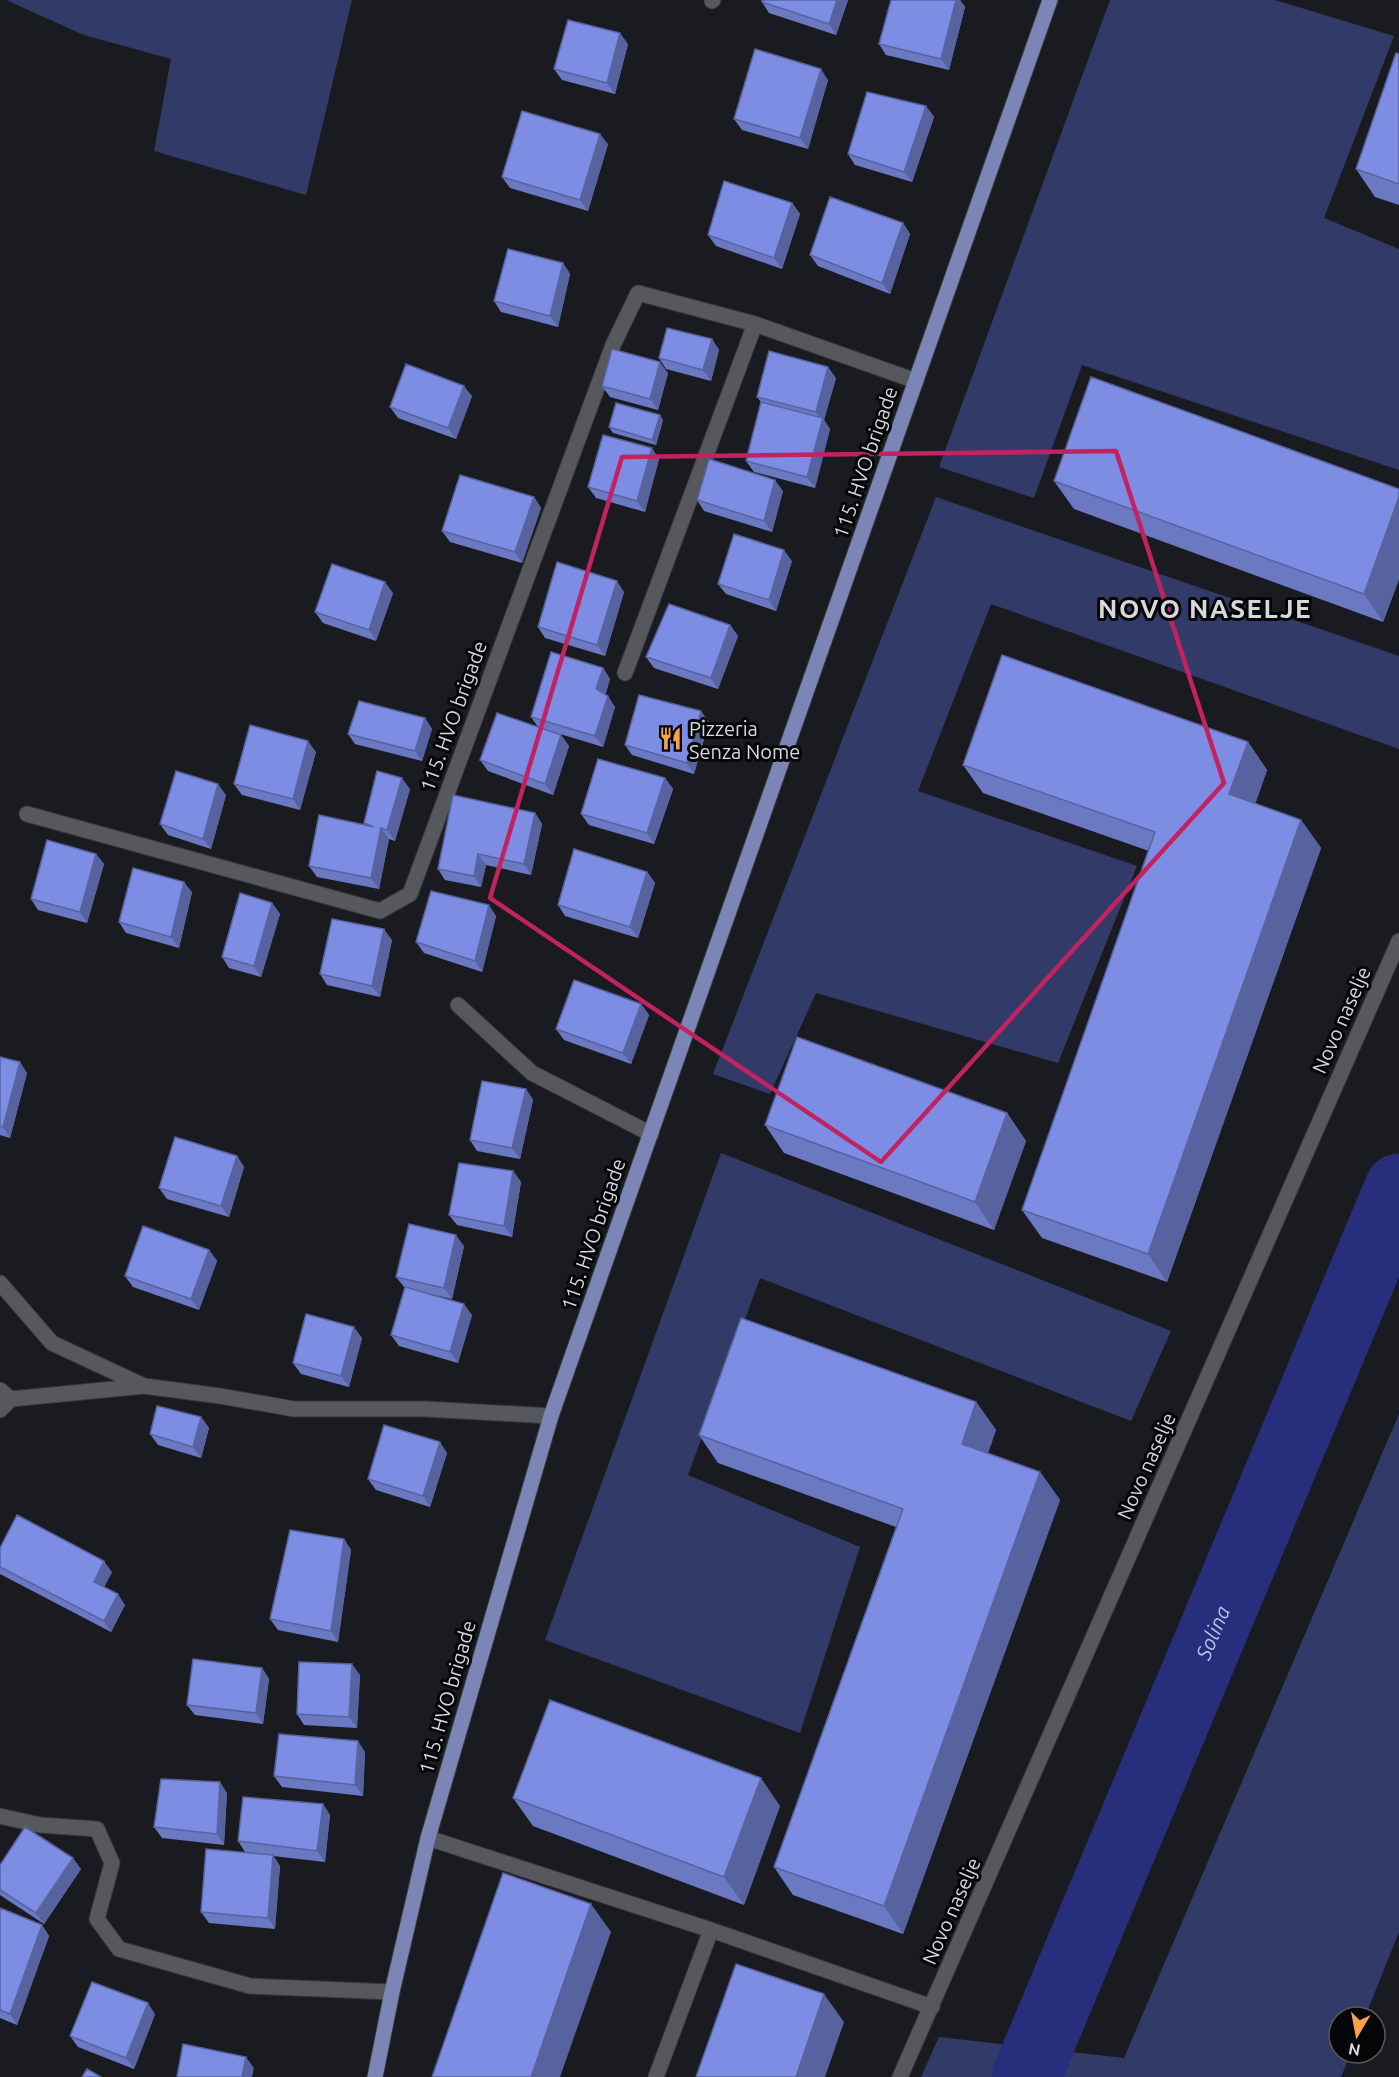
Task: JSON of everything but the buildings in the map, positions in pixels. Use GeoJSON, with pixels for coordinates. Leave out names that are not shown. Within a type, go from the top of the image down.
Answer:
{"type":"FeatureCollection","features":[{"type":"Feature","properties":{"kind":"main road","name":"115. HVO brigade"},"geometry":{"type":"LineString","coordinates":[[375,2077],[392,1992],[428,1838],[551,1416],[1050,0]]}},
{"type":"Feature","properties":{"kind":"street","name":"115. HVO brigade"},"geometry":{"type":"LineString","coordinates":[[27,814],[381,911],[410,894],[613,345],[638,293],[755,324],[916,381]]}},
{"type":"Feature","properties":{"kind":"street"},"geometry":{"type":"LineString","coordinates":[[625,673],[755,324]]}},
{"type":"Feature","properties":{"kind":"street","name":"Novo naselje"},"geometry":{"type":"LineString","coordinates":[[900,2077],[1399,941]]}},
{"type":"Feature","properties":{"kind":"street"},"geometry":{"type":"LineString","coordinates":[[458,1005],[532,1073],[651,1134]]}},
{"type":"Feature","properties":{"kind":"street"},"geometry":{"type":"LineString","coordinates":[[0,1283],[52,1343],[144,1386]]}},
{"type":"Feature","properties":{"kind":"street"},"geometry":{"type":"LineString","coordinates":[[4,1400],[144,1386],[294,1409],[425,1409],[551,1416]]}},
{"type":"Feature","properties":{"kind":"street"},"geometry":{"type":"LineString","coordinates":[[0,1816],[40,1825],[97,1829],[112,1863],[98,1919],[119,1949],[250,1986],[392,1992]]}},
{"type":"Feature","properties":{"kind":"street"},"geometry":{"type":"LineString","coordinates":[[428,1838],[711,1930],[932,2007]]}},
{"type":"Feature","properties":{"kind":"street"},"geometry":{"type":"LineString","coordinates":[[656,2077],[711,1930]]}},
{"type":"Feature","properties":{"kind":"highlighted area"},"geometry":{"type":"Polygon","coordinates":[[[1116,451],[1224,783],[881,1162],[490,898],[622,457],[1116,451]]]}},
{"type":"Feature","properties":{"kind":"shaded area"},"geometry":{"type":"Polygon","coordinates":[[[6,0],[352,0],[306,195],[154,151],[171,59],[84,35],[6,0]]]}},
{"type":"Feature","properties":{"kind":"shaded area"},"geometry":{"type":"Polygon","coordinates":[[[1110,0],[1275,0],[1394,36],[1324,218],[1399,249],[1399,470],[1082,365],[1034,498],[939,467],[1110,0]]]}},
{"type":"Feature","properties":{"kind":"shaded area"},"geometry":{"type":"Polygon","coordinates":[[[936,497],[1399,656],[1399,749],[991,604],[918,791],[1137,866],[1058,1063],[816,993],[770,1094],[713,1074],[936,497]]]}},
{"type":"Feature","properties":{"kind":"shaded area"},"geometry":{"type":"Polygon","coordinates":[[[721,1153],[1171,1331],[1131,1421],[760,1278],[688,1475],[860,1547],[800,1733],[545,1640],[721,1153]]]}},
{"type":"Feature","properties":{"kind":"shaded area"},"geometry":{"type":"Polygon","coordinates":[[[1399,1414],[1399,1932],[1370,2005],[1327,2005],[1327,2065],[1346,2065],[1341,2077],[921,2077],[939,2037],[1124,2058],[1399,1414]]]}},
{"type":"Feature","properties":{"kind":"waterway","name":"Solina"},"geometry":{"type":"LineString","coordinates":[[1026,2077],[1399,1188]]}},
{"type":"Feature","properties":{"kind":"place","name":"Pizzeria Senza Nome"},"geometry":{"type":"Point","coordinates":[671,739]}},
{"type":"Feature","properties":{"kind":"district","name":"NOVO NASELJE"},"geometry":{"type":"Point","coordinates":[1205,608]}}]}
